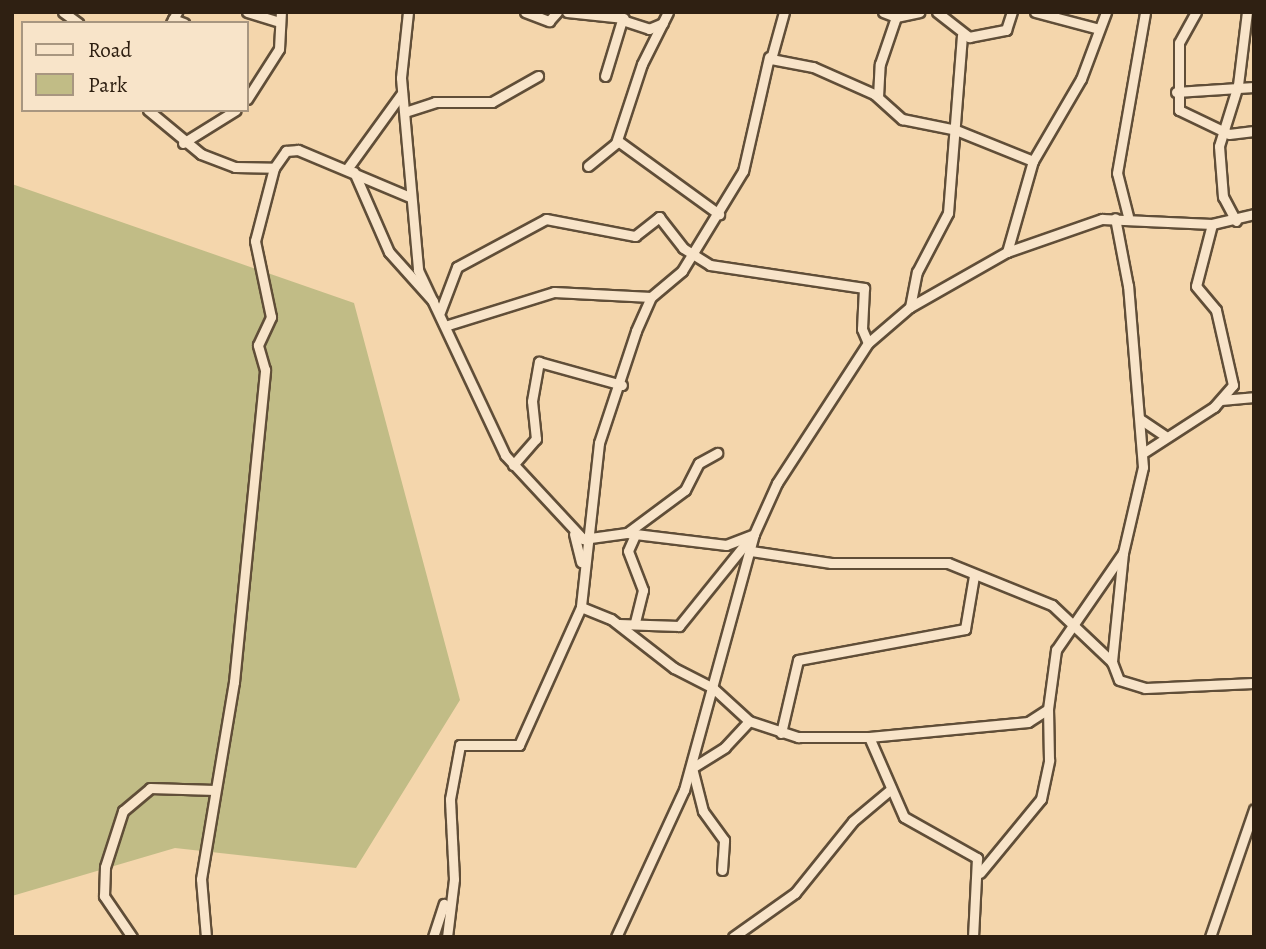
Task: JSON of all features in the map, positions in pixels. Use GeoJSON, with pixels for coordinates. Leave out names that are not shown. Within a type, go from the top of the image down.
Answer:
{"type":"FeatureCollection","features":[{"type":"Feature","properties":{"kind":"street"},"geometry":{"type":"LineString","coordinates":[[247,12],[280,17],[278,49],[248,97]]}},
{"type":"Feature","properties":{"kind":"street"},"geometry":{"type":"LineString","coordinates":[[408,12],[402,93],[418,270],[449,326],[513,465],[574,534],[588,540],[631,534],[726,545],[754,534]]}},
{"type":"Feature","properties":{"kind":"street"},"geometry":{"type":"LineString","coordinates":[[525,12],[549,21],[557,12]]}},
{"type":"Feature","properties":{"kind":"street"},"geometry":{"type":"LineString","coordinates":[[567,12],[624,18],[649,29],[663,23]]}},
{"type":"Feature","properties":{"kind":"street"},"geometry":{"type":"LineString","coordinates":[[588,166],[606,158],[618,141],[642,64],[668,12]]}},
{"type":"Feature","properties":{"kind":"street"},"geometry":{"type":"LineString","coordinates":[[447,937],[452,886],[449,812],[460,745],[519,746],[581,607],[599,443],[622,385],[651,297],[692,255],[719,214],[750,152],[754,103],[784,12]]}},
{"type":"Feature","properties":{"kind":"street"},"geometry":{"type":"LineString","coordinates":[[883,12],[896,17],[919,12]]}},
{"type":"Feature","properties":{"kind":"street"},"geometry":{"type":"LineString","coordinates":[[937,12],[965,39]]}},
{"type":"Feature","properties":{"kind":"street"},"geometry":{"type":"LineString","coordinates":[[965,39],[1006,30],[1012,12]]}},
{"type":"Feature","properties":{"kind":"street"},"geometry":{"type":"LineString","coordinates":[[1035,12],[1099,29]]}},
{"type":"Feature","properties":{"kind":"street"},"geometry":{"type":"LineString","coordinates":[[1007,252],[1033,161],[1081,79],[1106,12]]}},
{"type":"Feature","properties":{"kind":"street"},"geometry":{"type":"LineString","coordinates":[[1128,216],[1117,173],[1145,12]]}},
{"type":"Feature","properties":{"kind":"street"},"geometry":{"type":"LineString","coordinates":[[1236,221],[1221,187],[1225,134],[1238,85],[1247,12]]}},
{"type":"Feature","properties":{"kind":"street"},"geometry":{"type":"LineString","coordinates":[[1189,14],[1179,43],[1176,92],[1181,112],[1225,134],[1254,131]]}},
{"type":"Feature","properties":{"kind":"street"},"geometry":{"type":"LineString","coordinates":[[878,97],[879,69],[896,17]]}},
{"type":"Feature","properties":{"kind":"street"},"geometry":{"type":"LineString","coordinates":[[605,76],[624,18]]}},
{"type":"Feature","properties":{"kind":"street"},"geometry":{"type":"LineString","coordinates":[[910,307],[920,264],[947,221],[965,39]]}},
{"type":"Feature","properties":{"kind":"street"},"geometry":{"type":"LineString","coordinates":[[769,57],[813,67],[878,97],[902,119],[957,130],[1033,161]]}},
{"type":"Feature","properties":{"kind":"street"},"geometry":{"type":"LineString","coordinates":[[405,112],[435,102],[492,102],[538,76]]}},
{"type":"Feature","properties":{"kind":"street"},"geometry":{"type":"LineString","coordinates":[[1176,92],[1238,85],[1254,87]]}},
{"type":"Feature","properties":{"kind":"street"},"geometry":{"type":"LineString","coordinates":[[350,170],[402,93]]}},
{"type":"Feature","properties":{"kind":"street"},"geometry":{"type":"LineString","coordinates":[[150,112],[183,143],[235,167],[274,168]]}},
{"type":"Feature","properties":{"kind":"street"},"geometry":{"type":"LineString","coordinates":[[183,143],[233,112]]}},
{"type":"Feature","properties":{"kind":"street"},"geometry":{"type":"LineString","coordinates":[[618,141],[719,214]]}},
{"type":"Feature","properties":{"kind":"street"},"geometry":{"type":"LineString","coordinates":[[206,937],[201,879],[234,682],[265,370],[258,345],[271,317],[255,241],[274,168],[286,151],[298,150],[410,197]]}},
{"type":"Feature","properties":{"kind":"street"},"geometry":{"type":"LineString","coordinates":[[350,170],[388,252],[434,302]]}},
{"type":"Feature","properties":{"kind":"street"},"geometry":{"type":"LineString","coordinates":[[616,937],[654,864],[692,768],[754,534],[778,484],[868,343],[910,307],[1007,252],[1128,216],[1212,224],[1236,221],[1254,214]]}},
{"type":"Feature","properties":{"kind":"street"},"geometry":{"type":"LineString","coordinates":[[440,312],[457,267],[551,217],[635,236],[661,217],[692,255],[720,268],[864,288],[862,329],[868,343]]}},
{"type":"Feature","properties":{"kind":"street"},"geometry":{"type":"LineString","coordinates":[[980,873],[1041,799],[1049,760],[1048,709],[1056,650],[1123,553],[1134,524],[1143,453],[1115,218]]}},
{"type":"Feature","properties":{"kind":"street"},"geometry":{"type":"LineString","coordinates":[[1143,453],[1222,400],[1233,385],[1234,371],[1220,342],[1216,310],[1196,286],[1212,224]]}},
{"type":"Feature","properties":{"kind":"street"},"geometry":{"type":"LineString","coordinates":[[449,326],[554,292],[651,297]]}},
{"type":"Feature","properties":{"kind":"street"},"geometry":{"type":"LineString","coordinates":[[513,465],[536,439],[532,401],[539,362],[622,385]]}},
{"type":"Feature","properties":{"kind":"street"},"geometry":{"type":"LineString","coordinates":[[1222,400],[1254,397]]}},
{"type":"Feature","properties":{"kind":"street"},"geometry":{"type":"LineString","coordinates":[[1140,419],[1165,436]]}},
{"type":"Feature","properties":{"kind":"street"},"geometry":{"type":"LineString","coordinates":[[635,621],[643,586],[628,551],[631,534],[685,490],[699,463],[717,453]]}},
{"type":"Feature","properties":{"kind":"street"},"geometry":{"type":"LineString","coordinates":[[574,534],[583,574]]}},
{"type":"Feature","properties":{"kind":"street"},"geometry":{"type":"LineString","coordinates":[[619,624],[635,621],[679,626],[729,557],[754,534]]}},
{"type":"Feature","properties":{"kind":"street"},"geometry":{"type":"LineString","coordinates":[[751,551],[824,563],[942,562],[1047,602],[1112,662],[1119,680],[1137,688],[1254,683]]}},
{"type":"Feature","properties":{"kind":"street"},"geometry":{"type":"LineString","coordinates":[[1112,662],[1123,553]]}},
{"type":"Feature","properties":{"kind":"street"},"geometry":{"type":"LineString","coordinates":[[781,733],[791,670],[801,657],[965,629],[974,576]]}},
{"type":"Feature","properties":{"kind":"street"},"geometry":{"type":"LineString","coordinates":[[581,607],[619,624],[674,668],[713,688],[748,721],[781,733],[869,737],[1028,722],[1048,709]]}},
{"type":"Feature","properties":{"kind":"street"},"geometry":{"type":"LineString","coordinates":[[692,768],[725,747],[748,721]]}},
{"type":"Feature","properties":{"kind":"street"},"geometry":{"type":"LineString","coordinates":[[869,737],[904,817],[973,854],[980,873],[973,937]]}},
{"type":"Feature","properties":{"kind":"street"},"geometry":{"type":"LineString","coordinates":[[692,768],[703,811],[724,840],[722,870]]}},
{"type":"Feature","properties":{"kind":"street"},"geometry":{"type":"LineString","coordinates":[[132,937],[104,896],[107,858],[124,811],[150,788],[215,790]]}},
{"type":"Feature","properties":{"kind":"street"},"geometry":{"type":"LineString","coordinates":[[733,937],[794,893],[853,821],[890,790]]}},
{"type":"Feature","properties":{"kind":"street"},"geometry":{"type":"LineString","coordinates":[[1210,937],[1254,809]]}},
{"type":"Feature","properties":{"kind":"street"},"geometry":{"type":"LineString","coordinates":[[433,937],[452,886]]}},
{"type":"Feature","properties":{"kind":"green space"},"geometry":{"type":"Polygon","coordinates":[[[12,184],[354,303],[460,700],[356,868],[175,848],[12,896],[12,184]]]}}]}
